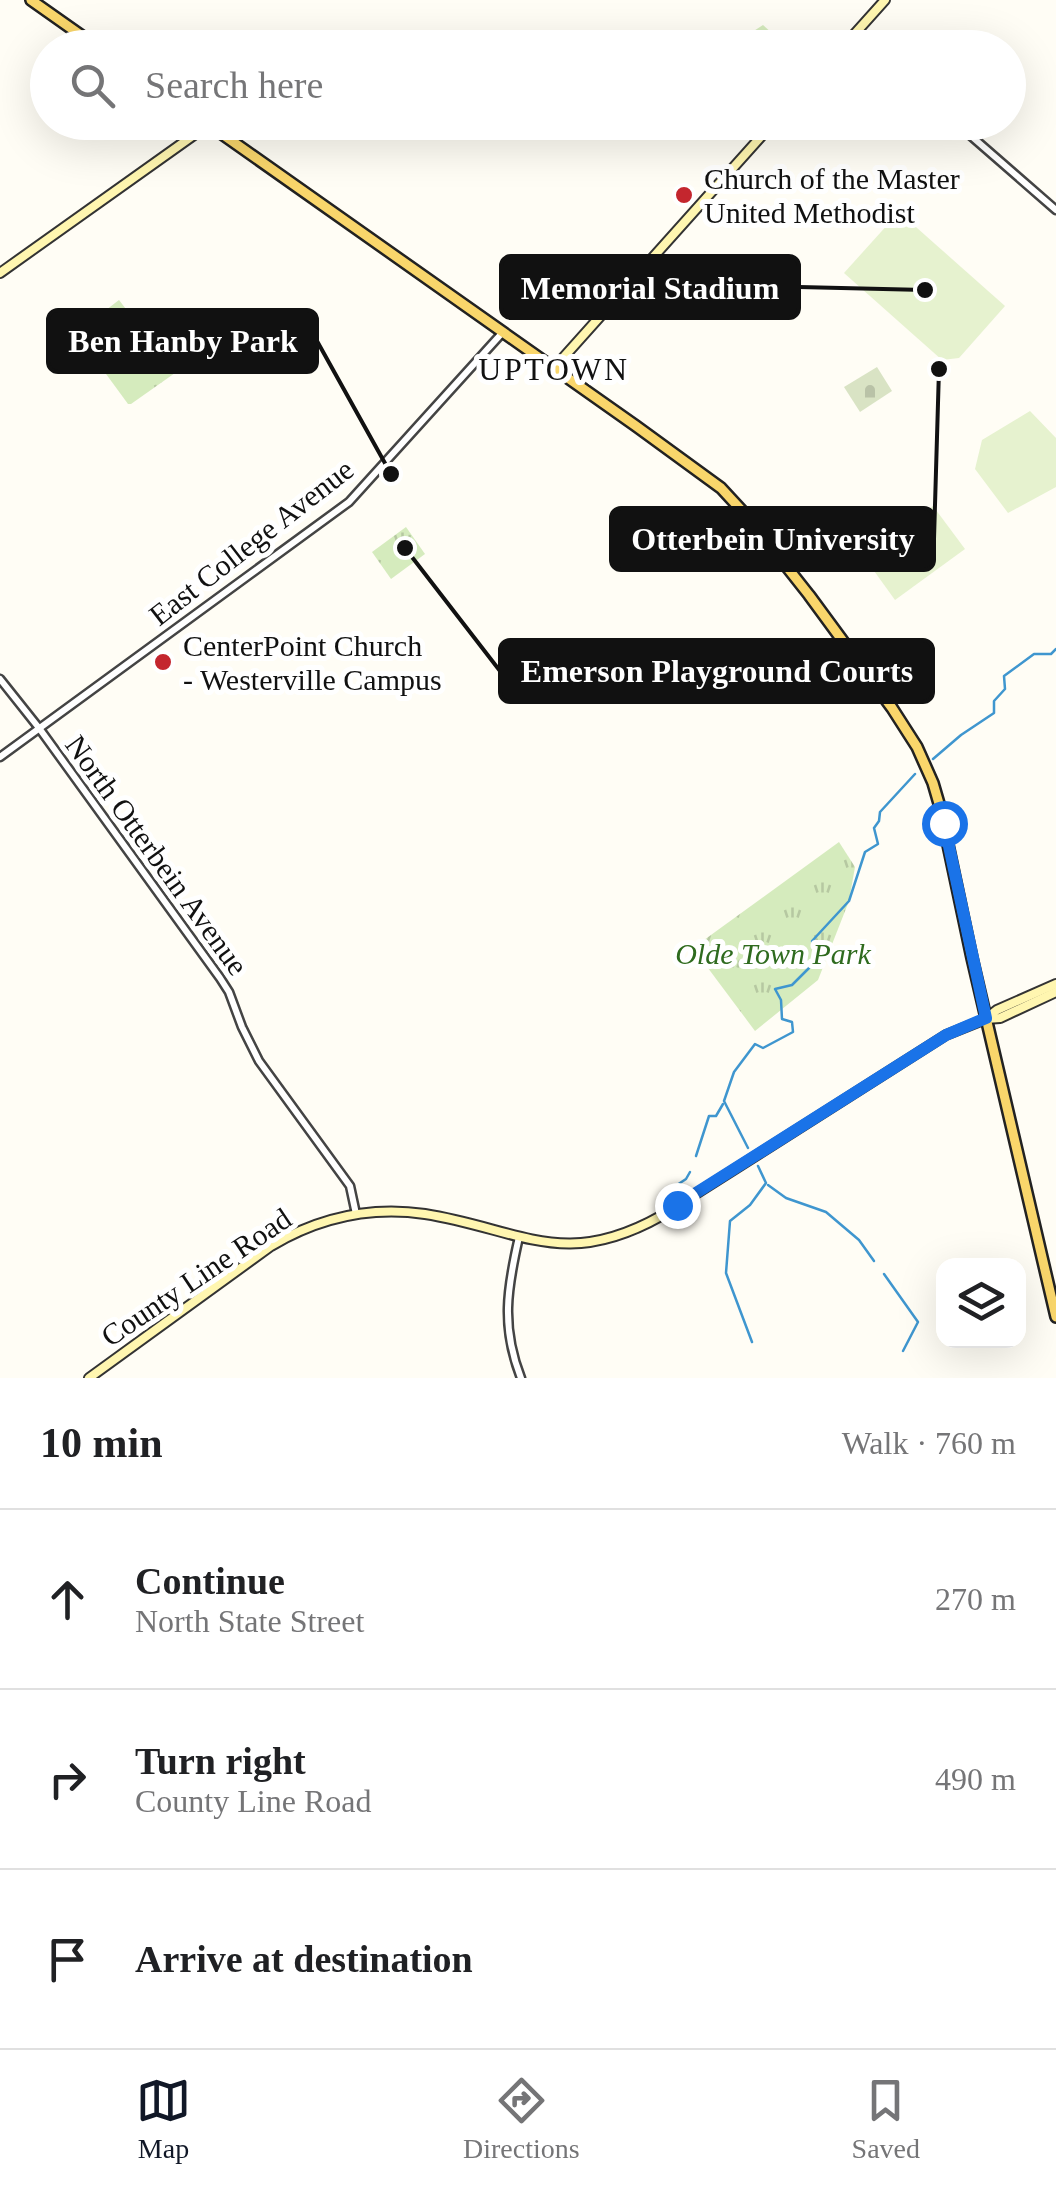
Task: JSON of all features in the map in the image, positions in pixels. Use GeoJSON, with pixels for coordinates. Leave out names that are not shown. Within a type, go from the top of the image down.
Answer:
{"type":"FeatureCollection","features":[{"type":"Feature","properties":{"kind":"main road"},"geometry":{"type":"LineString","coordinates":[[31,0],[73,30]]}},
{"type":"Feature","properties":{"kind":"main road"},"geometry":{"type":"LineString","coordinates":[[858,30],[885,0]]}},
{"type":"Feature","properties":{"kind":"main road"},"geometry":{"type":"LineString","coordinates":[[0,272],[185,140]]}},
{"type":"Feature","properties":{"kind":"main road"},"geometry":{"type":"LineString","coordinates":[[230,140],[703,473],[734,501],[810,595],[895,712],[917,747],[938,800],[1056,1317]]}},
{"type":"Feature","properties":{"kind":"main road"},"geometry":{"type":"LineString","coordinates":[[554,368],[758,140]]}},
{"type":"Feature","properties":{"kind":"main road"},"geometry":{"type":"LineString","coordinates":[[986,1018],[997,1010],[1056,988]]}},
{"type":"Feature","properties":{"kind":"main road"},"geometry":{"type":"LineString","coordinates":[[986,1018],[1000,1018],[1056,988]]}},
{"type":"Feature","properties":{"kind":"main road","name":"County Line Road"},"geometry":{"type":"LineString","coordinates":[[89,1378],[278,1242],[316,1224],[356,1214],[396,1212],[426,1215],[540,1242],[575,1244],[616,1236],[641,1226],[946,1035],[986,1018]]}},
{"type":"Feature","properties":{"kind":"street"},"geometry":{"type":"LineString","coordinates":[[976,140],[1056,210]]}},
{"type":"Feature","properties":{"kind":"street","name":"East College Avenue"},"geometry":{"type":"LineString","coordinates":[[0,756],[349,502],[502,332]]}},
{"type":"Feature","properties":{"kind":"street","name":"North Otterbein Avenue"},"geometry":{"type":"LineString","coordinates":[[0,679],[222,980],[259,1061],[350,1186],[356,1214]]}},
{"type":"Feature","properties":{"kind":"street"},"geometry":{"type":"LineString","coordinates":[[519,1237],[506,1311],[512,1353],[521,1378]]}},
{"type":"Feature","properties":{"kind":"green space"},"geometry":{"type":"Polygon","coordinates":[[[899,212],[1005,306],[959,358],[942,360],[844,273],[899,212]]]}},
{"type":"Feature","properties":{"kind":"green space"},"geometry":{"type":"Polygon","coordinates":[[[119,300],[175,373],[131,404],[76,333],[119,300]]]}},
{"type":"Feature","properties":{"kind":"green space"},"geometry":{"type":"Polygon","coordinates":[[[877,367],[892,391],[860,412],[844,387],[877,367]]]}},
{"type":"Feature","properties":{"kind":"green space"},"geometry":{"type":"Polygon","coordinates":[[[1030,411],[1056,438],[1056,487],[1008,513],[975,469],[982,440],[1030,411]]]}},
{"type":"Feature","properties":{"kind":"green space"},"geometry":{"type":"Polygon","coordinates":[[[933,506],[965,549],[895,600],[864,557],[933,506]]]}},
{"type":"Feature","properties":{"kind":"green space"},"geometry":{"type":"Polygon","coordinates":[[[406,527],[425,554],[391,579],[372,552],[406,527]]]}},
{"type":"Feature","properties":{"kind":"green space","name":"Olde Town Park"},"geometry":{"type":"Polygon","coordinates":[[[839,842],[855,867],[849,901],[818,980],[755,1031],[693,948],[839,842]]]}},
{"type":"Feature","properties":{"kind":"waterway"},"geometry":{"type":"LineString","coordinates":[[933,759],[994,713],[994,701],[1005,689],[1004,676],[1034,654],[1051,654],[1056,649]]}},
{"type":"Feature","properties":{"kind":"waterway"},"geometry":{"type":"LineString","coordinates":[[748,1148],[724,1101],[734,1072],[755,1044],[763,1048],[793,1032],[792,1022],[782,1019],[781,1000],[775,989],[792,985],[819,958],[812,941],[849,901],[865,852],[878,844],[874,828],[880,812],[915,774]]}},
{"type":"Feature","properties":{"kind":"waterway"},"geometry":{"type":"LineString","coordinates":[[696,1156],[709,1116],[716,1116],[723,1104]]}},
{"type":"Feature","properties":{"kind":"waterway"},"geometry":{"type":"LineString","coordinates":[[752,1342],[726,1273],[730,1221],[750,1205],[766,1183],[758,1166]]}},
{"type":"Feature","properties":{"kind":"waterway"},"geometry":{"type":"LineString","coordinates":[[674,1187],[690,1172]]}},
{"type":"Feature","properties":{"kind":"waterway"},"geometry":{"type":"LineString","coordinates":[[768,1185],[786,1198],[826,1212],[859,1240],[874,1261]]}},
{"type":"Feature","properties":{"kind":"waterway"},"geometry":{"type":"LineString","coordinates":[[884,1274],[918,1322],[903,1351]]}},
{"type":"Feature","properties":{"kind":"place","name":"Church of the Master United Methodist"},"geometry":{"type":"Point","coordinates":[684,195]}},
{"type":"Feature","properties":{"kind":"place","name":"Memorial Stadium"},"geometry":{"type":"Point","coordinates":[925,290]}},
{"type":"Feature","properties":{"kind":"place","name":"Otterbein University"},"geometry":{"type":"Point","coordinates":[939,369]}},
{"type":"Feature","properties":{"kind":"place","name":"Ben Hanby Park"},"geometry":{"type":"Point","coordinates":[391,474]}},
{"type":"Feature","properties":{"kind":"place","name":"Emerson Playground Courts"},"geometry":{"type":"Point","coordinates":[405,548]}},
{"type":"Feature","properties":{"kind":"place","name":"CenterPoint Church - Westerville Campus"},"geometry":{"type":"Point","coordinates":[163,662]}},
{"type":"Feature","properties":{"kind":"district","name":"UPTOWN"},"geometry":{"type":"Point","coordinates":[554,369]}},
{"type":"Feature","properties":{"kind":"route"},"geometry":{"type":"LineString","coordinates":[[677,1205],[946,1035],[986,1018],[944,823]]}}]}
